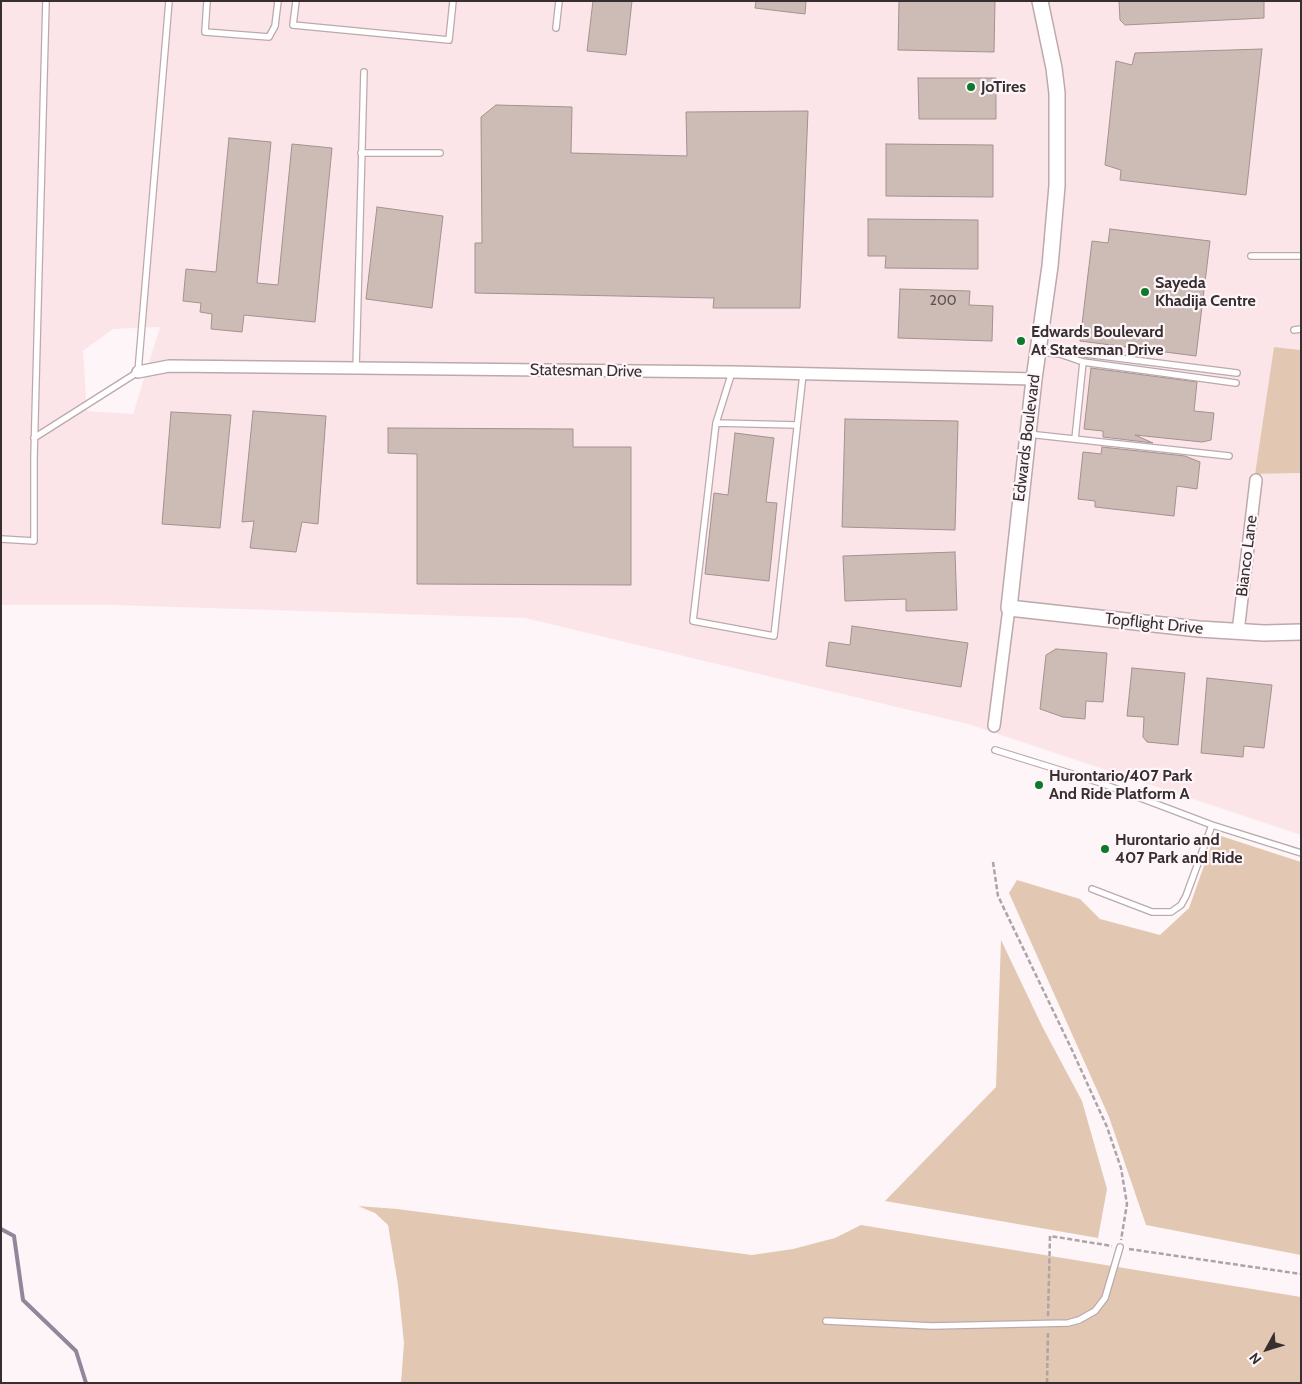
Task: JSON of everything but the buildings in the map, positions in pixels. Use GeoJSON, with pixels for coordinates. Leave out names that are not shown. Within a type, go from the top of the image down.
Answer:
{"type":"FeatureCollection","features":[{"type":"Feature","properties":{"kind":"street","name":"Edwards Boulevard"},"geometry":{"type":"LineString","coordinates":[[994,726],[1037,352],[1050,266],[1057,186],[1058,135],[1054,68],[1040,1]]}},
{"type":"Feature","properties":{"kind":"street","name":"Statesman Drive"},"geometry":{"type":"LineString","coordinates":[[138,372],[169,366],[732,372],[1034,379]]}},
{"type":"Feature","properties":{"kind":"street","name":"Bianco Lane"},"geometry":{"type":"LineString","coordinates":[[1238,632],[1256,480]]}},
{"type":"Feature","properties":{"kind":"street","name":"Topflight Drive"},"geometry":{"type":"LineString","coordinates":[[1009,608],[1238,632],[1301,632]]}},
{"type":"Feature","properties":{"kind":"lane"},"geometry":{"type":"LineString","coordinates":[[1,540],[34,541],[34,438],[46,1]]}},
{"type":"Feature","properties":{"kind":"lane"},"geometry":{"type":"LineString","coordinates":[[34,438],[138,372],[169,1]]}},
{"type":"Feature","properties":{"kind":"lane"},"geometry":{"type":"LineString","coordinates":[[207,1],[205,32],[269,37],[275,26],[278,1]]}},
{"type":"Feature","properties":{"kind":"lane"},"geometry":{"type":"LineString","coordinates":[[296,1],[293,25],[449,40],[453,1]]}},
{"type":"Feature","properties":{"kind":"lane"},"geometry":{"type":"LineString","coordinates":[[556,28],[559,1]]}},
{"type":"Feature","properties":{"kind":"lane"},"geometry":{"type":"LineString","coordinates":[[356,369],[364,72]]}},
{"type":"Feature","properties":{"kind":"lane"},"geometry":{"type":"LineString","coordinates":[[361,153],[440,152]]}},
{"type":"Feature","properties":{"kind":"lane"},"geometry":{"type":"LineString","coordinates":[[1251,256],[1301,256]]}},
{"type":"Feature","properties":{"kind":"lane"},"geometry":{"type":"LineString","coordinates":[[1037,352],[1066,356],[1083,362],[1236,384]]}},
{"type":"Feature","properties":{"kind":"lane"},"geometry":{"type":"LineString","coordinates":[[1066,356],[1078,353],[1237,373]]}},
{"type":"Feature","properties":{"kind":"lane"},"geometry":{"type":"LineString","coordinates":[[1075,439],[1083,362]]}},
{"type":"Feature","properties":{"kind":"lane"},"geometry":{"type":"LineString","coordinates":[[732,372],[716,423],[692,621],[774,636],[803,374]]}},
{"type":"Feature","properties":{"kind":"lane"},"geometry":{"type":"LineString","coordinates":[[716,423],[797,425]]}},
{"type":"Feature","properties":{"kind":"lane"},"geometry":{"type":"LineString","coordinates":[[1028,434],[1229,456]]}},
{"type":"Feature","properties":{"kind":"lane"},"geometry":{"type":"LineString","coordinates":[[996,750],[1098,782],[1212,825],[1301,853]]}},
{"type":"Feature","properties":{"kind":"lane"},"geometry":{"type":"LineString","coordinates":[[1092,889],[1152,912],[1171,912],[1181,905],[1186,896],[1212,825]]}},
{"type":"Feature","properties":{"kind":"lane"},"geometry":{"type":"LineString","coordinates":[[826,1322],[932,1326],[1048,1321],[1068,1322],[1079,1320],[1095,1311],[1104,1298],[1120,1247]]}},
{"type":"Feature","properties":{"kind":"path"},"geometry":{"type":"LineString","coordinates":[[993,862],[998,896],[1072,1050],[1106,1127],[1121,1168],[1126,1204],[1120,1247]]}},
{"type":"Feature","properties":{"kind":"path"},"geometry":{"type":"LineString","coordinates":[[1047,1383],[1050,1236],[1301,1274]]}},
{"type":"Feature","properties":{"kind":"shaded area"},"geometry":{"type":"Polygon","coordinates":[[[1,1],[1301,1],[1301,350],[1275,347],[1255,474],[1301,473],[1301,835],[968,724],[525,618],[113,605],[1,605],[1,1]],[[160,327],[113,329],[83,351],[87,411],[133,414],[160,327]]]}},
{"type":"Feature","properties":{"kind":"shaded area"},"geometry":{"type":"Polygon","coordinates":[[[1274,347],[1301,350],[1301,473],[1255,474],[1274,347]]]}},
{"type":"Feature","properties":{"kind":"shaded area"},"geometry":{"type":"Polygon","coordinates":[[[1221,836],[1301,862],[1301,1255],[1146,1225],[1109,1117],[1009,893],[1017,880],[1080,899],[1100,919],[1160,935],[1189,908],[1212,843],[1221,836]]]}},
{"type":"Feature","properties":{"kind":"shaded area"},"geometry":{"type":"Polygon","coordinates":[[[1001,940],[1042,1026],[1082,1101],[1107,1189],[1098,1238],[885,1201],[996,1087],[1001,940]]]}},
{"type":"Feature","properties":{"kind":"shaded area"},"geometry":{"type":"Polygon","coordinates":[[[358,1206],[397,1209],[752,1255],[793,1249],[835,1238],[861,1225],[1301,1297],[1301,1383],[401,1383],[404,1343],[398,1285],[388,1225],[375,1213],[358,1206]]]}},
{"type":"Feature","properties":{"kind":"waterway"},"geometry":{"type":"LineString","coordinates":[[1,1229],[14,1236],[23,1300],[76,1351],[86,1383]]}},
{"type":"Feature","properties":{"kind":"place","name":"JoTires"},"geometry":{"type":"Point","coordinates":[971,87]}},
{"type":"Feature","properties":{"kind":"place","name":"Sayeda Khadija Centre"},"geometry":{"type":"Point","coordinates":[1145,292]}},
{"type":"Feature","properties":{"kind":"place","name":"Edwards Boulevard At Statesman Drive"},"geometry":{"type":"Point","coordinates":[1021,341]}},
{"type":"Feature","properties":{"kind":"place","name":"Hurontario/407 Park And Ride Platform A"},"geometry":{"type":"Point","coordinates":[1039,785]}},
{"type":"Feature","properties":{"kind":"place","name":"Hurontario and 407 Park and Ride"},"geometry":{"type":"Point","coordinates":[1105,849]}}]}
